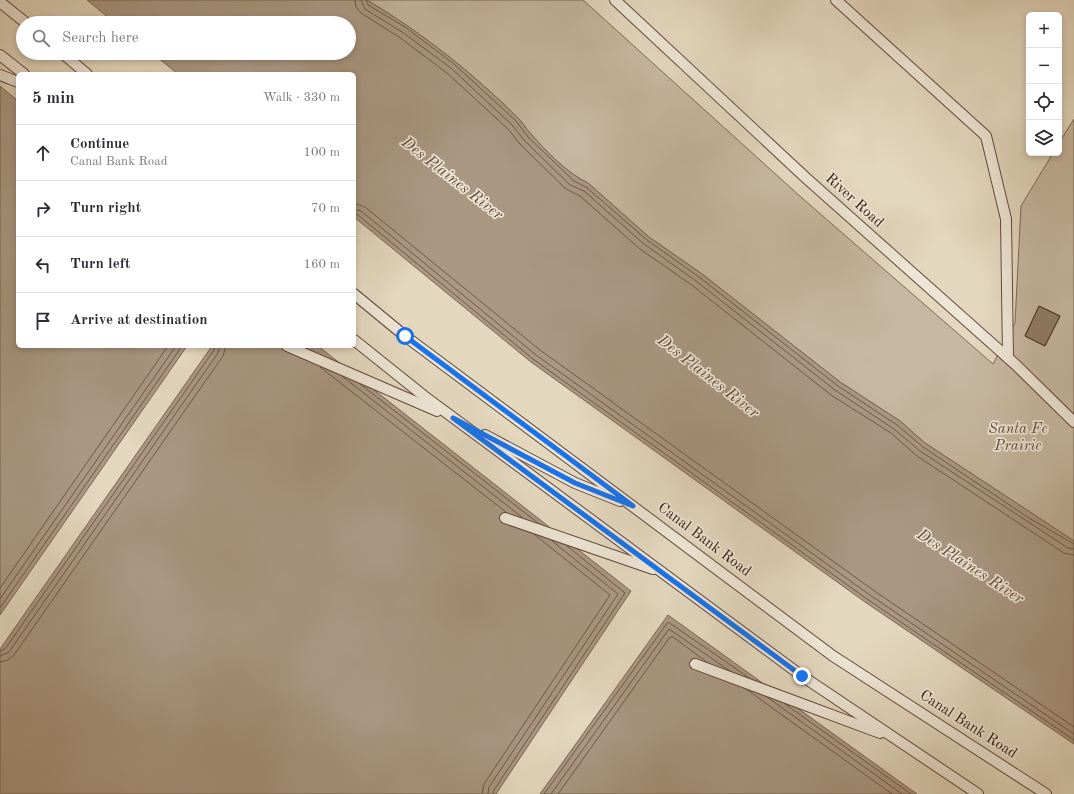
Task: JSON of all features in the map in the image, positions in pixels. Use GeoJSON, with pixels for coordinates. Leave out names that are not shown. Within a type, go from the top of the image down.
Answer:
{"type":"FeatureCollection","features":[{"type":"Feature","properties":{"kind":"lane","name":"River Road"},"geometry":{"type":"LineString","coordinates":[[615,0],[806,178],[1008,358],[1074,422]]}},
{"type":"Feature","properties":{"kind":"lane"},"geometry":{"type":"LineString","coordinates":[[836,0],[986,136],[1006,219],[1008,358]]}},
{"type":"Feature","properties":{"kind":"lane"},"geometry":{"type":"LineString","coordinates":[[0,2],[17,16]]}},
{"type":"Feature","properties":{"kind":"lane"},"geometry":{"type":"LineString","coordinates":[[0,55],[21,72]]}},
{"type":"Feature","properties":{"kind":"lane"},"geometry":{"type":"LineString","coordinates":[[71,60],[86,72]]}},
{"type":"Feature","properties":{"kind":"lane"},"geometry":{"type":"LineString","coordinates":[[0,75],[16,81]]}},
{"type":"Feature","properties":{"kind":"lane","name":"Canal Bank Road"},"geometry":{"type":"LineString","coordinates":[[356,296],[405,336],[834,656],[1046,794]]}},
{"type":"Feature","properties":{"kind":"lane"},"geometry":{"type":"LineString","coordinates":[[356,342],[453,418],[802,676],[978,794]]}},
{"type":"Feature","properties":{"kind":"lane"},"geometry":{"type":"LineString","coordinates":[[292,348],[453,418],[575,483],[633,506]]}},
{"type":"Feature","properties":{"kind":"lane"},"geometry":{"type":"LineString","coordinates":[[505,518],[662,572]]}},
{"type":"Feature","properties":{"kind":"lane"},"geometry":{"type":"LineString","coordinates":[[694,664],[897,739]]}},
{"type":"Feature","properties":{"kind":"green space","name":"Santa Fe Prairie"},"geometry":{"type":"Polygon","coordinates":[[[367,0],[583,0],[802,198],[993,364],[1015,323],[1021,206],[1051,156],[1062,156],[1062,138],[1074,119],[1074,541],[925,443],[900,421],[840,382],[702,274],[649,237],[588,183],[573,174],[550,155],[518,118],[465,69],[427,40],[367,0]]]}},
{"type":"Feature","properties":{"kind":"water","name":"Des Plaines River"},"geometry":{"type":"Polygon","coordinates":[[[87,0],[367,0],[446,54],[501,101],[550,155],[573,174],[588,183],[649,237],[702,274],[840,382],[900,421],[925,443],[1074,541],[1074,744],[865,602],[531,362],[356,219],[356,72],[176,72],[161,60],[356,60],[356,16],[106,16],[87,0]]]}},
{"type":"Feature","properties":{"kind":"water"},"geometry":{"type":"Polygon","coordinates":[[[0,86],[16,99],[16,348],[186,348],[0,615],[0,86]]]}},
{"type":"Feature","properties":{"kind":"water"},"geometry":{"type":"Polygon","coordinates":[[[211,348],[321,348],[631,591],[496,794],[0,794],[0,649],[211,348]]]}},
{"type":"Feature","properties":{"kind":"water"},"geometry":{"type":"Polygon","coordinates":[[[668,615],[917,794],[540,794],[668,615]]]}},
{"type":"Feature","properties":{"kind":"building"},"geometry":{"type":"Polygon","coordinates":[[[1039,306],[1060,316],[1045,346],[1025,336],[1039,306]]]}},
{"type":"Feature","properties":{"kind":"route"},"geometry":{"type":"LineString","coordinates":[[405,336],[633,506],[575,483],[453,418],[802,676]]}}]}
